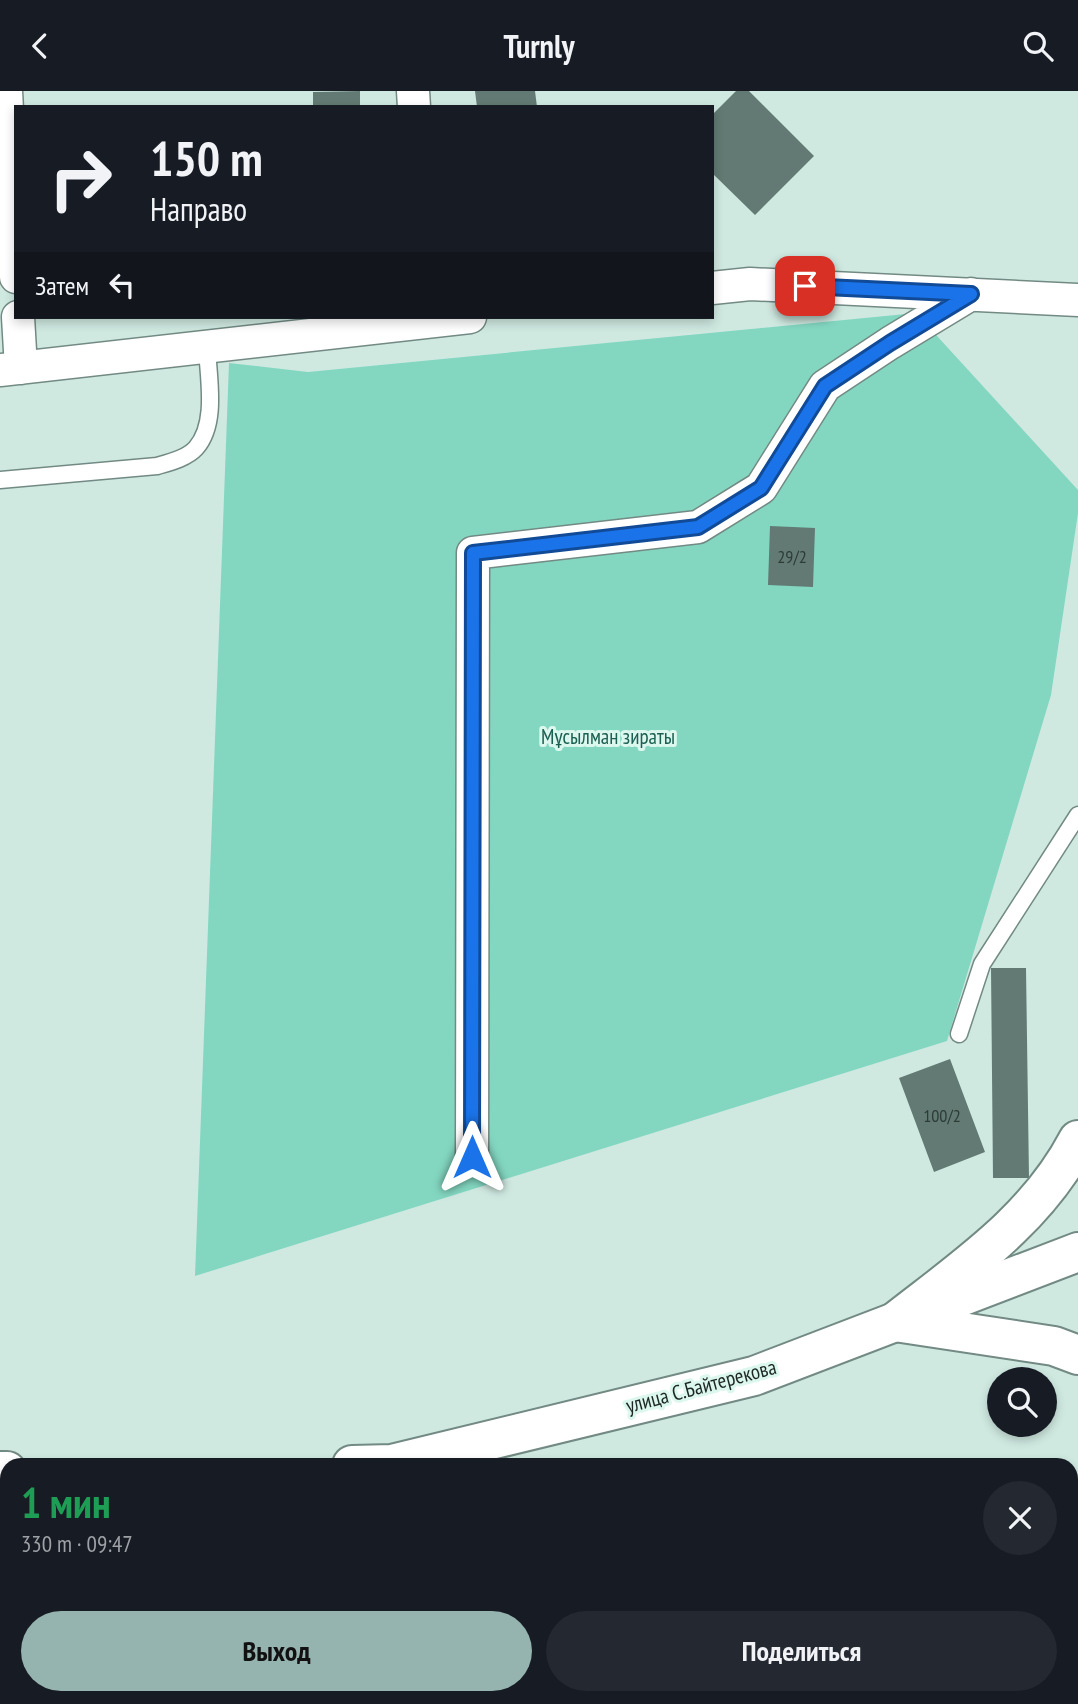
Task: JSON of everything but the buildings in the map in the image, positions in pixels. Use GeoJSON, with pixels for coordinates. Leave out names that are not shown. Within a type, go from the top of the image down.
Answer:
{"type":"FeatureCollection","features":[{"type":"Feature","properties":{"kind":"main road"},"geometry":{"type":"LineString","coordinates":[[895,1322],[986,1251],[1027,1213],[1078,1140]]}},
{"type":"Feature","properties":{"kind":"main road","name":"улица С.Байтерекова"},"geometry":{"type":"LineString","coordinates":[[417,1458],[754,1376],[1078,1252]]}},
{"type":"Feature","properties":{"kind":"main road"},"geometry":{"type":"LineString","coordinates":[[895,1322],[1054,1346],[1078,1355]]}},
{"type":"Feature","properties":{"kind":"street"},"geometry":{"type":"LineString","coordinates":[[6,91],[14,240]]}},
{"type":"Feature","properties":{"kind":"street"},"geometry":{"type":"LineString","coordinates":[[714,288],[750,284],[1078,300]]}},
{"type":"Feature","properties":{"kind":"street"},"geometry":{"type":"LineString","coordinates":[[472,1157],[473,553],[698,527],[761,488],[825,386],[971,294]]}},
{"type":"Feature","properties":{"kind":"street"},"geometry":{"type":"LineString","coordinates":[[18,319],[10,369],[426,319]]}},
{"type":"Feature","properties":{"kind":"lane"},"geometry":{"type":"LineString","coordinates":[[0,480],[158,466],[176,461],[195,450],[204,436],[209,412],[207,347]]}},
{"type":"Feature","properties":{"kind":"lane"},"geometry":{"type":"LineString","coordinates":[[959,1034],[982,964],[1078,815]]}},
{"type":"Feature","properties":{"kind":"green space","name":"Мұсылман зираты"},"geometry":{"type":"Polygon","coordinates":[[[916,313],[1078,490],[1078,513],[1051,695],[947,1041],[195,1276],[229,363],[308,372],[916,313]]]}},
{"type":"Feature","properties":{"kind":"route"},"geometry":{"type":"LineString","coordinates":[[472,1157],[473,553],[698,527],[761,488],[825,386],[971,294],[805,286]]}}]}
